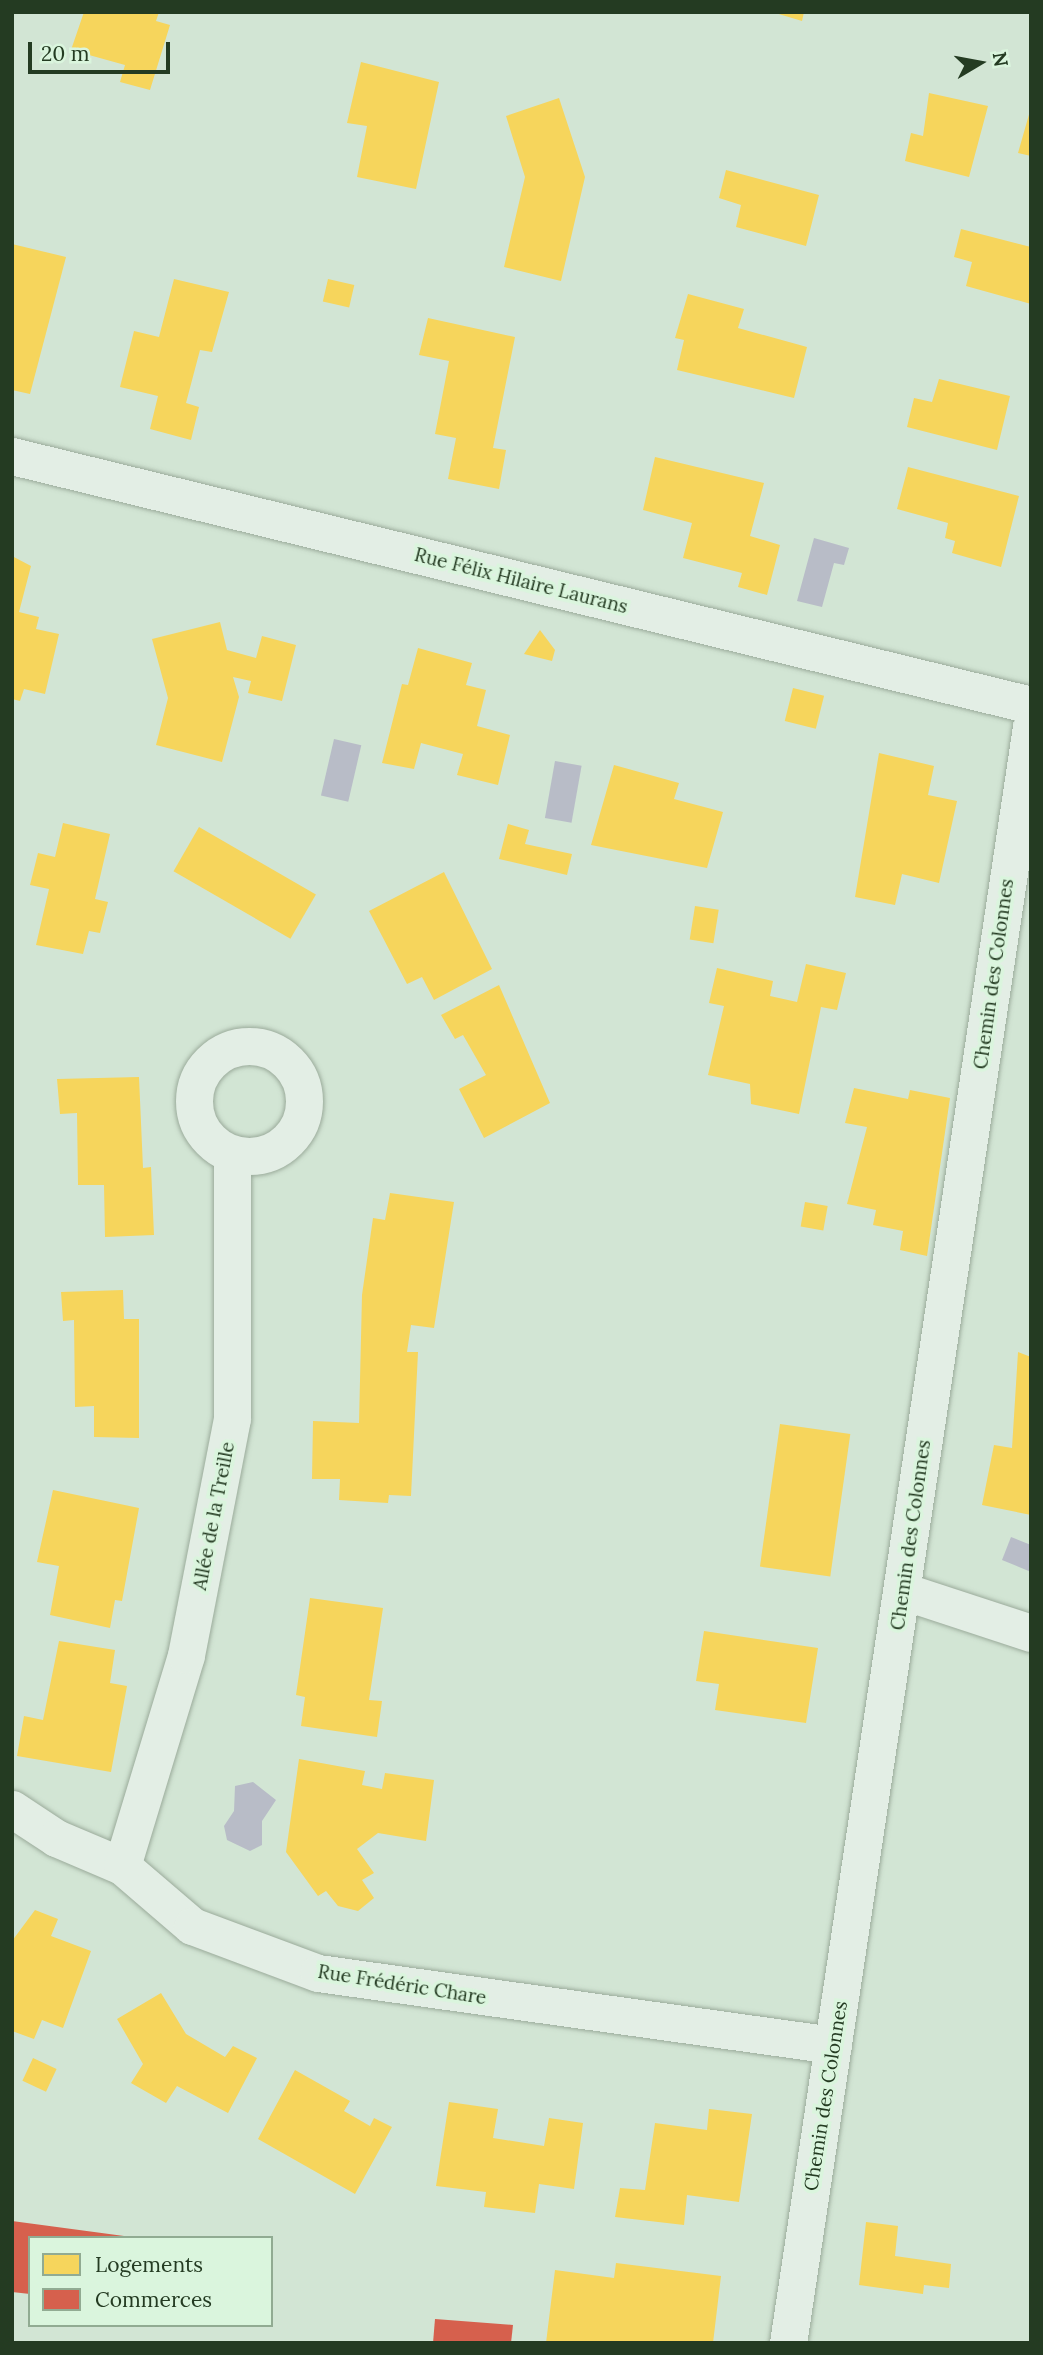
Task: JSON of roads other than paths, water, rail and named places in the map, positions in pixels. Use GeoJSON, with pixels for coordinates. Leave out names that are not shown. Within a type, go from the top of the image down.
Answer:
{"type":"FeatureCollection","features":[{"type":"Feature","properties":{"kind":"street","name":"Rue Félix Hilaire Laurans"},"geometry":{"type":"LineString","coordinates":[[12,456],[1031,705]]}},
{"type":"Feature","properties":{"kind":"street","name":"Chemin des Colonnes"},"geometry":{"type":"LineString","coordinates":[[788,2343],[1031,727]]}},
{"type":"Feature","properties":{"kind":"street","name":"Allée de la Treille"},"geometry":{"type":"LineString","coordinates":[[122,1866],[186,1655],[232,1419],[232,1155]]}},
{"type":"Feature","properties":{"kind":"street"},"geometry":{"type":"LineString","coordinates":[[902,1591],[1031,1633]]}},
{"type":"Feature","properties":{"kind":"street","name":"Rue Frédéric Chare"},"geometry":{"type":"LineString","coordinates":[[12,1809],[56,1838],[122,1866],[192,1926],[318,1973],[833,2045]]}}]}
